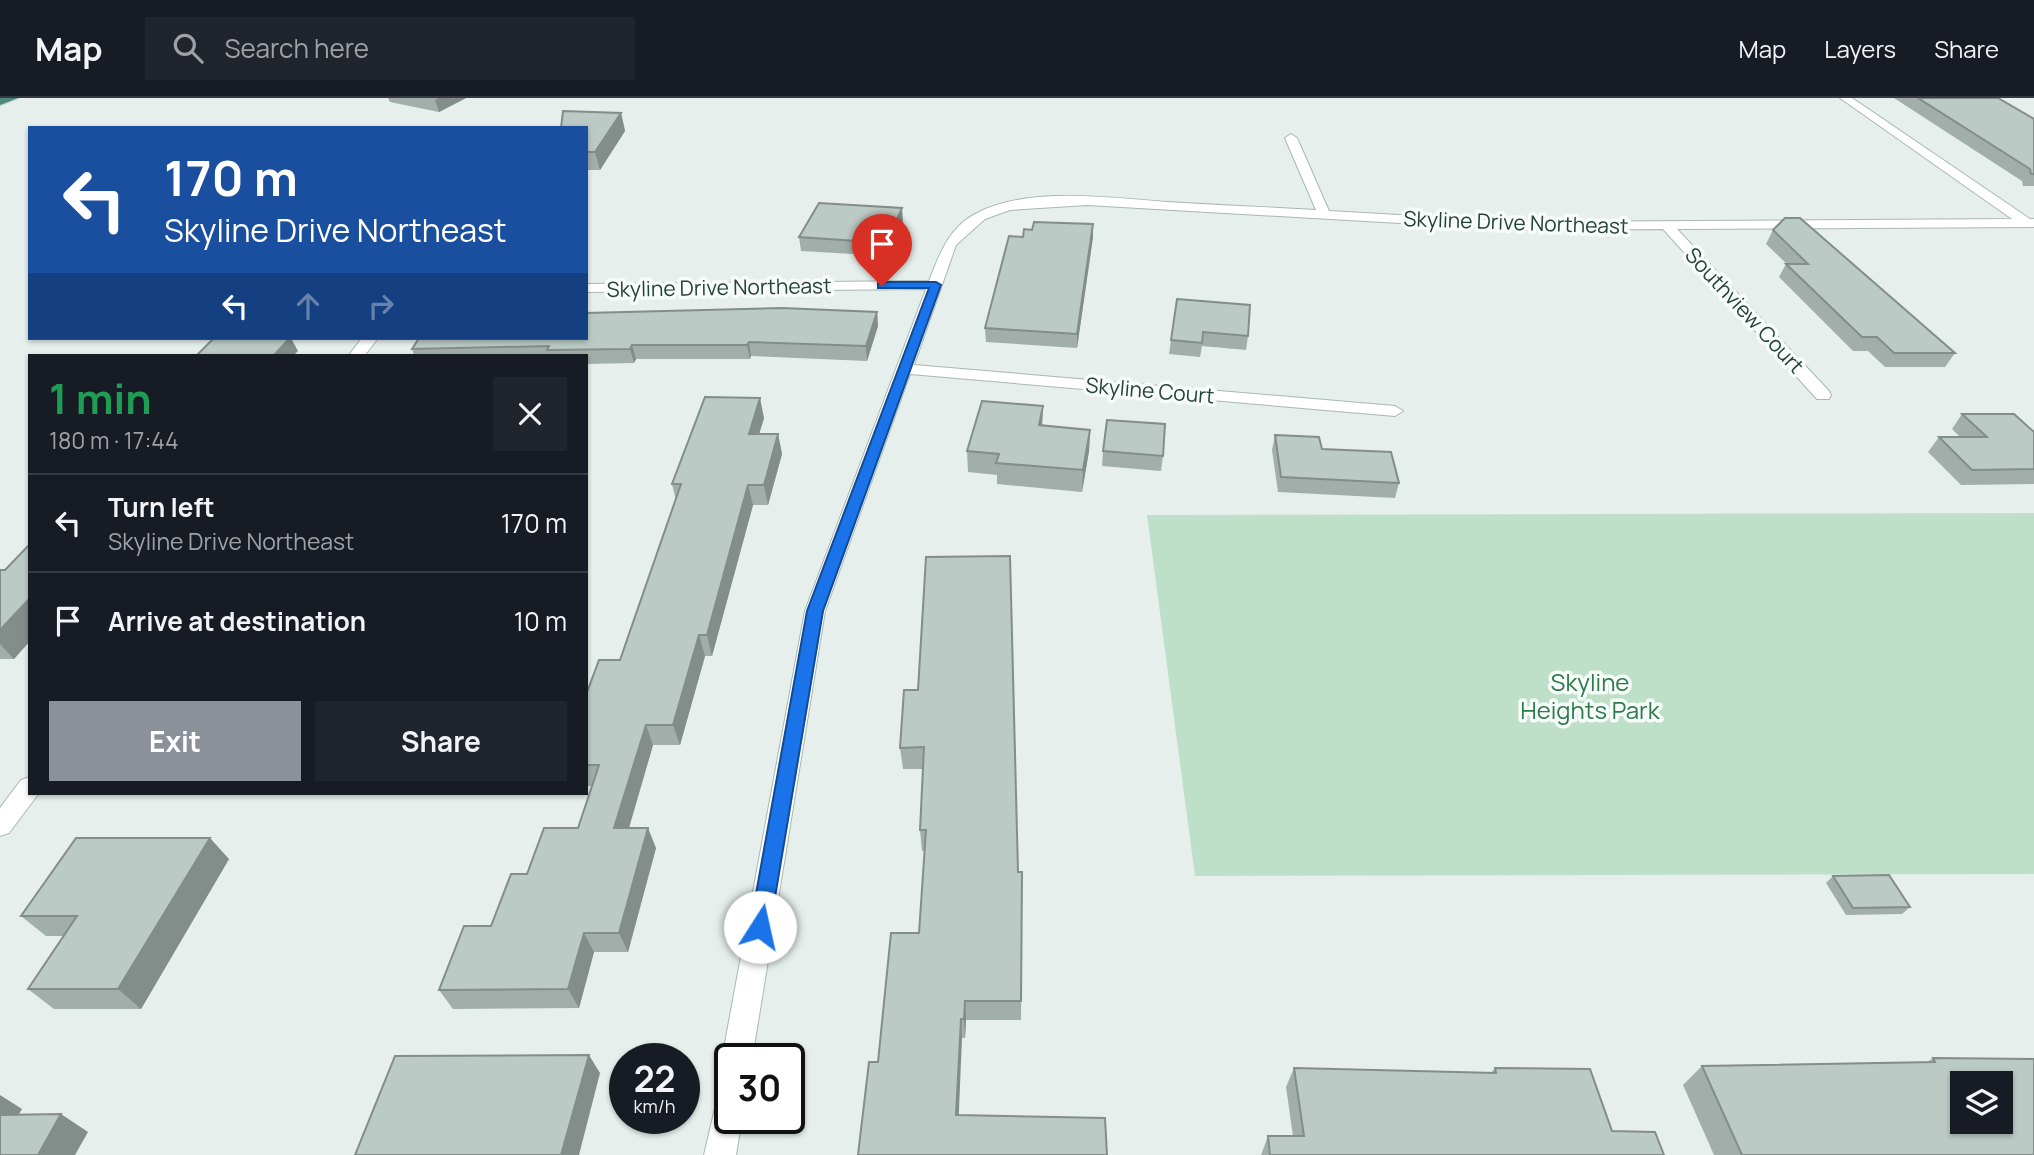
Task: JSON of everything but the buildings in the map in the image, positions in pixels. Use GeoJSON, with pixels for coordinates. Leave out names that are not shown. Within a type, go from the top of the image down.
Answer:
{"type":"FeatureCollection","features":[{"type":"Feature","properties":{"kind":"highway"},"geometry":{"type":"LineString","coordinates":[[0,102],[13,98]]}},
{"type":"Feature","properties":{"kind":"street"},"geometry":{"type":"LineString","coordinates":[[1845,98],[2032,225]]}},
{"type":"Feature","properties":{"kind":"street"},"geometry":{"type":"LineString","coordinates":[[1292,138],[1324,214]]}},
{"type":"Feature","properties":{"kind":"street","name":"Skyline Drive Northeast"},"geometry":{"type":"LineString","coordinates":[[740,1043],[815,611],[950,244],[971,222],[1028,202],[1087,201],[1521,226],[2032,225]]}},
{"type":"Feature","properties":{"kind":"street","name":"Southview Court"},"geometry":{"type":"LineString","coordinates":[[1667,226],[1823,395]]}},
{"type":"Feature","properties":{"kind":"street","name":"Skyline Drive Northeast"},"geometry":{"type":"LineString","coordinates":[[588,288],[936,285]]}},
{"type":"Feature","properties":{"kind":"street"},"geometry":{"type":"LineString","coordinates":[[358,354],[368,340]]}},
{"type":"Feature","properties":{"kind":"street","name":"Skyline Court"},"geometry":{"type":"LineString","coordinates":[[905,369],[1395,411]]}},
{"type":"Feature","properties":{"kind":"street"},"geometry":{"type":"LineString","coordinates":[[0,826],[28,790]]}},
{"type":"Feature","properties":{"kind":"street"},"geometry":{"type":"LineString","coordinates":[[720,1155],[724,1134]]}},
{"type":"Feature","properties":{"kind":"green space","name":"Skyline Heights Park"},"geometry":{"type":"Polygon","coordinates":[[[2034,513],[2034,874],[1195,876],[1147,515],[2034,513]]]}},
{"type":"Feature","properties":{"kind":"route"},"geometry":{"type":"LineString","coordinates":[[760,927],[815,611],[936,285],[882,286]]}}]}
